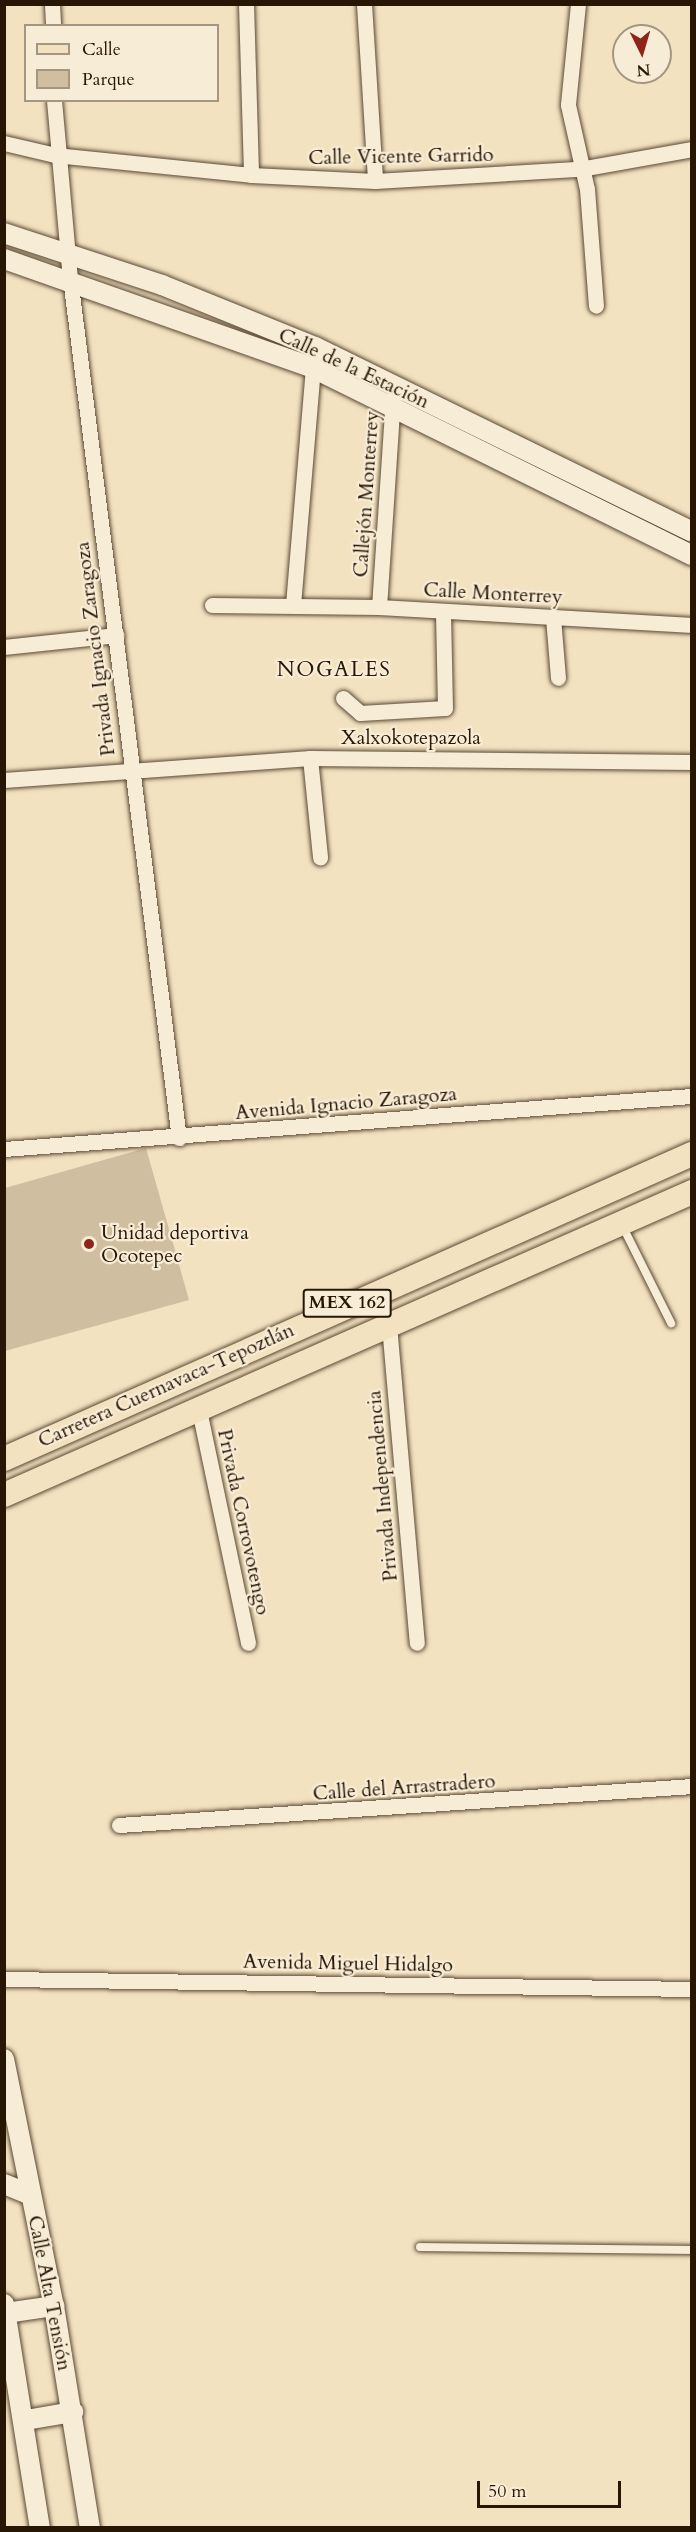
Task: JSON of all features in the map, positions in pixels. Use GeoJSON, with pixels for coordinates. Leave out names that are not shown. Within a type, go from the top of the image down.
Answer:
{"type":"FeatureCollection","features":[{"type":"Feature","properties":{"kind":"main road","name":"Carretera Cuernavaca-Tepoztlán"},"geometry":{"type":"LineString","coordinates":[[4,1459],[692,1154]]}},
{"type":"Feature","properties":{"kind":"main road","name":"Carretera Cuernavaca-Tepoztlán"},"geometry":{"type":"LineString","coordinates":[[4,1495],[622,1225],[692,1192]]}},
{"type":"Feature","properties":{"kind":"street"},"geometry":{"type":"LineString","coordinates":[[52,4],[53,24]]}},
{"type":"Feature","properties":{"kind":"street"},"geometry":{"type":"LineString","coordinates":[[246,4],[251,175]]}},
{"type":"Feature","properties":{"kind":"street"},"geometry":{"type":"LineString","coordinates":[[364,4],[375,181]]}},
{"type":"Feature","properties":{"kind":"street"},"geometry":{"type":"LineString","coordinates":[[578,4],[568,105],[580,169],[587,189],[596,306]]}},
{"type":"Feature","properties":{"kind":"street","name":"Privada Ignacio Zaragoza"},"geometry":{"type":"LineString","coordinates":[[54,102],[55,154],[116,635],[130,769],[179,1138]]}},
{"type":"Feature","properties":{"kind":"street","name":"Calle Vicente Garrido"},"geometry":{"type":"LineString","coordinates":[[4,143],[55,154],[251,175],[375,181],[580,169],[692,148]]}},
{"type":"Feature","properties":{"kind":"street","name":"Calle de la Estación"},"geometry":{"type":"LineString","coordinates":[[4,233],[162,285],[394,384],[692,532]]}},
{"type":"Feature","properties":{"kind":"street","name":"Calle de la Estación"},"geometry":{"type":"LineString","coordinates":[[4,259],[70,278],[313,368],[692,555]]}},
{"type":"Feature","properties":{"kind":"street"},"geometry":{"type":"LineString","coordinates":[[293,605],[313,368]]}},
{"type":"Feature","properties":{"kind":"street","name":"Callejón Monterrey"},"geometry":{"type":"LineString","coordinates":[[379,608],[394,384]]}},
{"type":"Feature","properties":{"kind":"street","name":"Calle Monterrey"},"geometry":{"type":"LineString","coordinates":[[212,605],[379,608],[692,626]]}},
{"type":"Feature","properties":{"kind":"street"},"geometry":{"type":"LineString","coordinates":[[343,698],[360,713],[445,708],[443,611]]}},
{"type":"Feature","properties":{"kind":"street"},"geometry":{"type":"LineString","coordinates":[[553,617],[558,678]]}},
{"type":"Feature","properties":{"kind":"street"},"geometry":{"type":"LineString","coordinates":[[4,647],[116,635]]}},
{"type":"Feature","properties":{"kind":"street"},"geometry":{"type":"LineString","coordinates":[[310,758],[320,857]]}},
{"type":"Feature","properties":{"kind":"street","name":"Xalxokotepazola"},"geometry":{"type":"LineString","coordinates":[[4,780],[130,769],[310,758],[692,762]]}},
{"type":"Feature","properties":{"kind":"street","name":"Avenida Ignacio Zaragoza"},"geometry":{"type":"LineString","coordinates":[[4,1149],[179,1138],[692,1096]]}},
{"type":"Feature","properties":{"kind":"street","name":"Privada Independencia"},"geometry":{"type":"LineString","coordinates":[[389,1325],[417,1643]]}},
{"type":"Feature","properties":{"kind":"street","name":"Privada Corrovotengo"},"geometry":{"type":"LineString","coordinates":[[200,1410],[248,1643]]}},
{"type":"Feature","properties":{"kind":"street","name":"Calle del Arrastradero"},"geometry":{"type":"LineString","coordinates":[[118,1825],[692,1786]]}},
{"type":"Feature","properties":{"kind":"street","name":"Avenida Miguel Hidalgo"},"geometry":{"type":"LineString","coordinates":[[4,1979],[692,1989]]}},
{"type":"Feature","properties":{"kind":"street","name":"Calle Alta Tensión"},"geometry":{"type":"LineString","coordinates":[[4,2059],[54,2307],[73,2412],[90,2528]]}},
{"type":"Feature","properties":{"kind":"street"},"geometry":{"type":"LineString","coordinates":[[4,2184],[31,2195]]}},
{"type":"Feature","properties":{"kind":"street"},"geometry":{"type":"LineString","coordinates":[[40,2528],[26,2420],[5,2308],[54,2307]]}},
{"type":"Feature","properties":{"kind":"street"},"geometry":{"type":"LineString","coordinates":[[26,2420],[73,2412]]}},
{"type":"Feature","properties":{"kind":"lane"},"geometry":{"type":"LineString","coordinates":[[622,1225],[671,1323]]}},
{"type":"Feature","properties":{"kind":"lane"},"geometry":{"type":"LineString","coordinates":[[420,2247],[692,2250]]}},
{"type":"Feature","properties":{"kind":"green space","name":"Unidad deportiva Ocotepec"},"geometry":{"type":"Polygon","coordinates":[[[146,1148],[189,1300],[5,1351],[5,1188],[146,1148]]]}},
{"type":"Feature","properties":{"kind":"place","name":"Unidad deportiva Ocotepec"},"geometry":{"type":"Point","coordinates":[89,1244]}},
{"type":"Feature","properties":{"kind":"district","name":"NOGALES"},"geometry":{"type":"Point","coordinates":[334,670]}}]}
